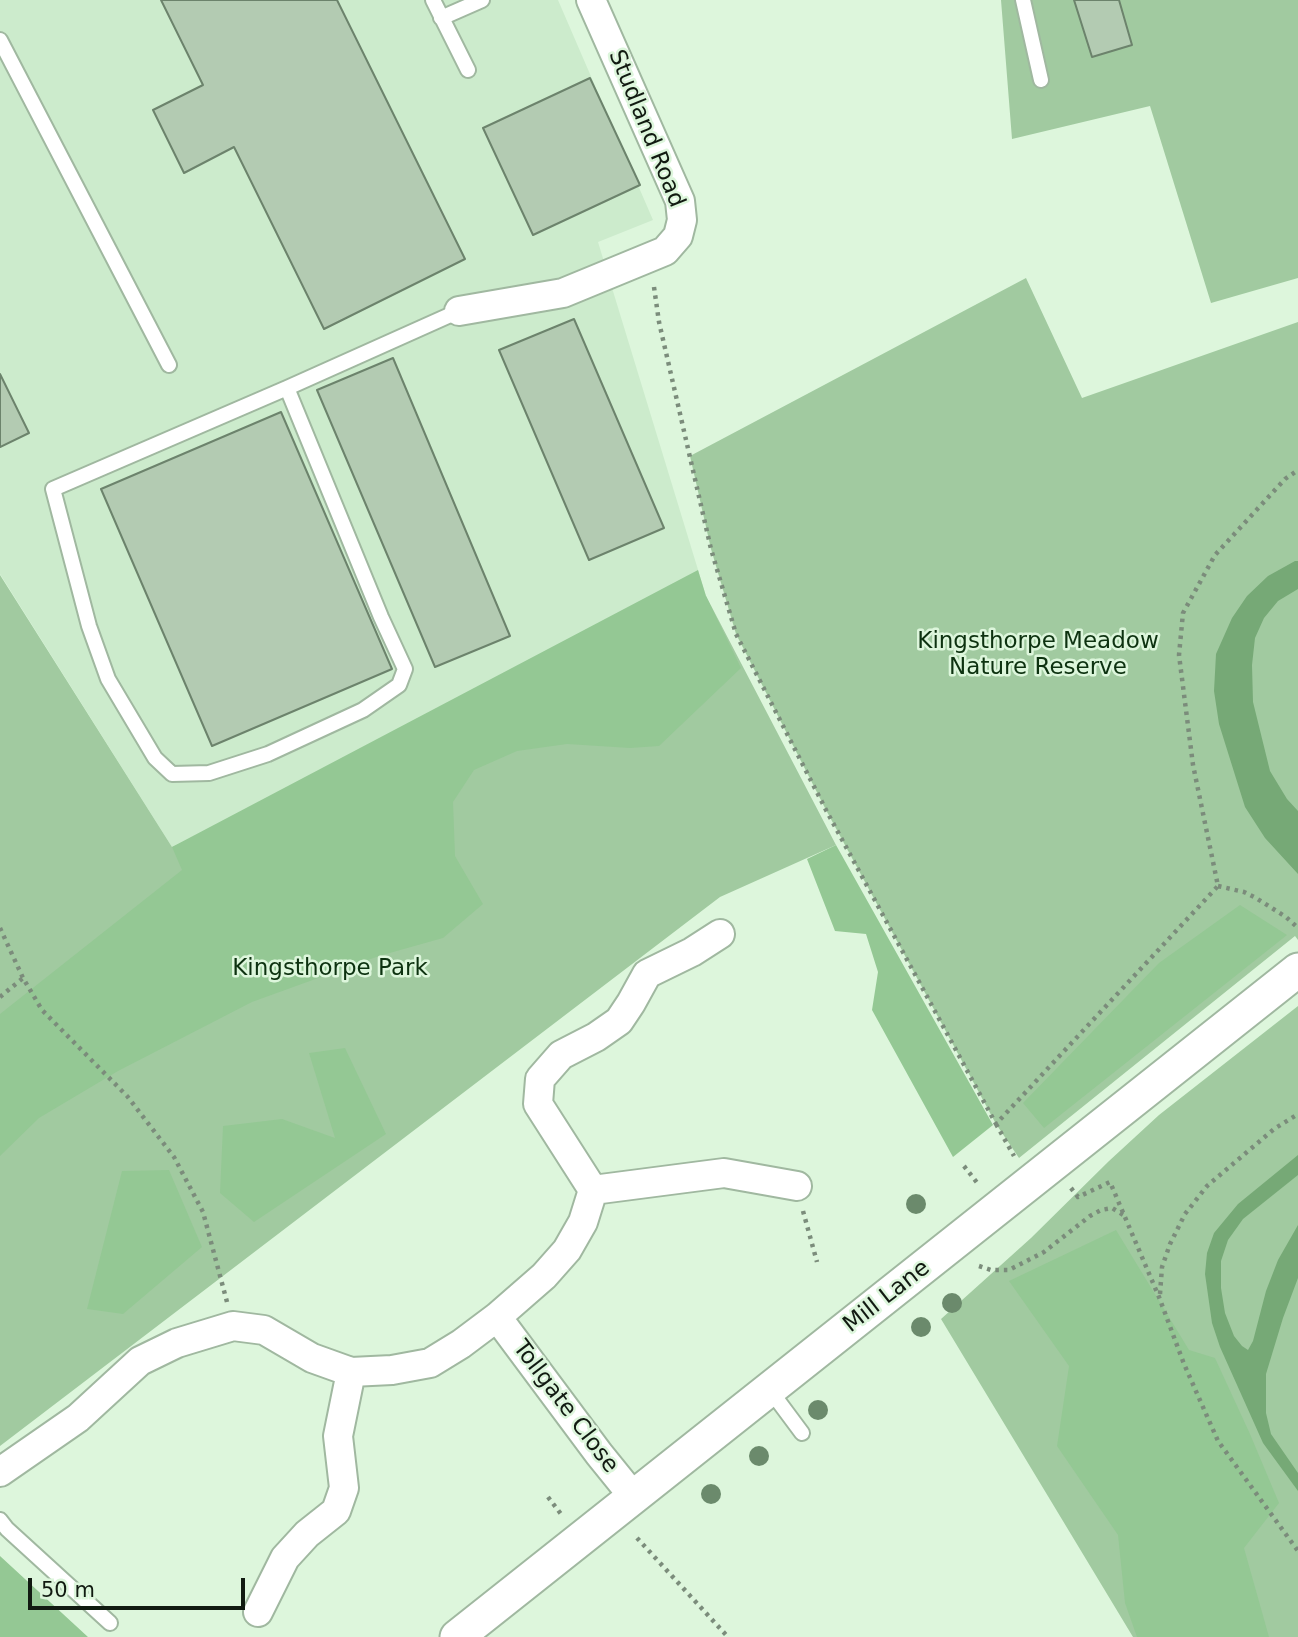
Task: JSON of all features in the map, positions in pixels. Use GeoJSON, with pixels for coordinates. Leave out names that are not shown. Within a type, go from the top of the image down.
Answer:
{"type":"FeatureCollection","features":[{"type":"Feature","properties":{"kind":"street","name":"Studland Road"},"geometry":{"type":"LineString","coordinates":[[459,311],[563,293],[665,251],[678,236],[682,220],[680,201],[591,0]]}},
{"type":"Feature","properties":{"kind":"street"},"geometry":{"type":"LineString","coordinates":[[720,934],[692,952],[647,974],[619,1021],[596,1037],[561,1055],[540,1079],[538,1104],[593,1190],[724,1172],[797,1186]]}},
{"type":"Feature","properties":{"kind":"street","name":"Mill Lane"},"geometry":{"type":"LineString","coordinates":[[473,1632],[633,1496],[1289,977]]}},
{"type":"Feature","properties":{"kind":"street","name":"Tollgate Close"},"geometry":{"type":"LineString","coordinates":[[0,1472],[78,1418],[140,1362],[177,1343],[233,1326],[264,1330],[312,1358],[351,1372],[392,1370],[430,1363],[497,1317],[544,1276],[567,1250],[583,1222],[593,1190]]}},
{"type":"Feature","properties":{"kind":"street","name":"Tollgate Close"},"geometry":{"type":"LineString","coordinates":[[497,1317],[633,1496]]}},
{"type":"Feature","properties":{"kind":"street"},"geometry":{"type":"LineString","coordinates":[[258,1612],[285,1558],[307,1534],[336,1511],[344,1488],[338,1436],[351,1372]]}},
{"type":"Feature","properties":{"kind":"lane"},"geometry":{"type":"LineString","coordinates":[[433,0],[468,70]]}},
{"type":"Feature","properties":{"kind":"lane"},"geometry":{"type":"LineString","coordinates":[[441,18],[482,0]]}},
{"type":"Feature","properties":{"kind":"lane"},"geometry":{"type":"LineString","coordinates":[[1023,0],[1041,80]]}},
{"type":"Feature","properties":{"kind":"lane"},"geometry":{"type":"LineString","coordinates":[[0,40],[4,58],[169,365]]}},
{"type":"Feature","properties":{"kind":"lane"},"geometry":{"type":"LineString","coordinates":[[287,388],[381,617],[405,668],[399,685],[363,710],[268,754],[209,773],[172,774],[155,758],[108,679],[89,626],[53,489],[459,311]]}},
{"type":"Feature","properties":{"kind":"lane"},"geometry":{"type":"LineString","coordinates":[[770,1390],[802,1433]]}},
{"type":"Feature","properties":{"kind":"lane"},"geometry":{"type":"LineString","coordinates":[[0,1520],[110,1623]]}},
{"type":"Feature","properties":{"kind":"path"},"geometry":{"type":"LineString","coordinates":[[650,258],[659,321],[711,549],[736,634],[826,810],[996,1124],[1218,887]]}},
{"type":"Feature","properties":{"kind":"path"},"geometry":{"type":"LineString","coordinates":[[1218,887],[1192,765],[1179,655],[1183,613],[1215,555],[1286,479],[1298,470]]}},
{"type":"Feature","properties":{"kind":"path"},"geometry":{"type":"LineString","coordinates":[[1218,887],[1244,892],[1256,898],[1298,928]]}},
{"type":"Feature","properties":{"kind":"path"},"geometry":{"type":"LineString","coordinates":[[0,928],[23,978],[43,1010],[127,1096],[174,1157],[203,1212],[233,1326]]}},
{"type":"Feature","properties":{"kind":"path"},"geometry":{"type":"LineString","coordinates":[[0,997],[23,978]]}},
{"type":"Feature","properties":{"kind":"path"},"geometry":{"type":"LineString","coordinates":[[1159,1297],[1162,1266],[1185,1214],[1208,1186],[1274,1129],[1298,1114]]}},
{"type":"Feature","properties":{"kind":"path"},"geometry":{"type":"LineString","coordinates":[[964,1166],[985,1193]]}},
{"type":"Feature","properties":{"kind":"path"},"geometry":{"type":"LineString","coordinates":[[1069,1185],[1078,1197],[1110,1182],[1218,1441],[1298,1551]]}},
{"type":"Feature","properties":{"kind":"path"},"geometry":{"type":"LineString","coordinates":[[797,1186],[817,1262]]}},
{"type":"Feature","properties":{"kind":"path"},"geometry":{"type":"LineString","coordinates":[[979,1266],[990,1270],[1009,1270],[1044,1252],[1101,1210],[1112,1208],[1126,1217]]}},
{"type":"Feature","properties":{"kind":"path"},"geometry":{"type":"LineString","coordinates":[[548,1497],[561,1514]]}},
{"type":"Feature","properties":{"kind":"path"},"geometry":{"type":"LineString","coordinates":[[637,1538],[727,1637]]}},
{"type":"Feature","properties":{"kind":"shaded area"},"geometry":{"type":"Polygon","coordinates":[[[0,0],[558,0],[653,220],[598,242],[706,596],[172,847],[0,574],[0,0]]]}},
{"type":"Feature","properties":{"kind":"shaded area"},"geometry":{"type":"Polygon","coordinates":[[[1298,561],[1298,589],[1278,601],[1264,618],[1255,638],[1252,665],[1253,702],[1270,771],[1287,799],[1298,811],[1298,874],[1265,838],[1245,807],[1219,724],[1214,691],[1216,654],[1232,618],[1247,596],[1268,576],[1298,561]]]}},
{"type":"Feature","properties":{"kind":"shaded area"},"geometry":{"type":"Polygon","coordinates":[[[1298,1155],[1298,1175],[1243,1219],[1228,1240],[1221,1261],[1221,1288],[1225,1313],[1234,1336],[1248,1350],[1278,1260],[1298,1225],[1298,1278],[1266,1374],[1266,1413],[1271,1434],[1298,1473],[1298,1491],[1263,1443],[1220,1347],[1212,1323],[1205,1274],[1207,1253],[1214,1233],[1238,1204],[1298,1155]]]}},
{"type":"Feature","properties":{"kind":"green space"},"geometry":{"type":"Polygon","coordinates":[[[1001,0],[1298,0],[1298,278],[1211,303],[1150,106],[1012,139],[1001,0]]]}},
{"type":"Feature","properties":{"kind":"green space","name":"Kingsthorpe Meadow Nature Reserve"},"geometry":{"type":"Polygon","coordinates":[[[1026,278],[1082,398],[1298,322],[1298,940],[1295,936],[1019,1158],[996,1124],[826,810],[736,634],[711,549],[690,456],[1026,278]]]}},
{"type":"Feature","properties":{"kind":"green space"},"geometry":{"type":"Polygon","coordinates":[[[698,570],[706,596],[741,668],[659,746],[630,748],[567,744],[517,751],[474,770],[453,802],[455,856],[483,904],[443,938],[379,956],[252,1002],[118,1071],[39,1118],[0,1156],[0,1014],[182,870],[172,847],[698,570]]]}},
{"type":"Feature","properties":{"kind":"green space","name":"Kingsthorpe Park"},"geometry":{"type":"Polygon","coordinates":[[[0,575],[172,847],[706,596],[836,845],[720,897],[0,1446],[0,575]]]}},
{"type":"Feature","properties":{"kind":"green space"},"geometry":{"type":"Polygon","coordinates":[[[836,845],[993,1125],[953,1157],[872,1010],[878,972],[866,934],[835,931],[807,859],[836,845]]]}},
{"type":"Feature","properties":{"kind":"green space"},"geometry":{"type":"Polygon","coordinates":[[[1240,905],[1287,935],[1044,1128],[1023,1103],[1159,963],[1240,905]]]}},
{"type":"Feature","properties":{"kind":"green space"},"geometry":{"type":"Polygon","coordinates":[[[1298,1006],[1298,1637],[1133,1637],[941,1319],[1031,1238],[1159,1115],[1298,1006]]]}},
{"type":"Feature","properties":{"kind":"green space"},"geometry":{"type":"Polygon","coordinates":[[[345,1048],[386,1134],[254,1222],[220,1193],[223,1126],[282,1119],[335,1138],[309,1053],[345,1048]]]}},
{"type":"Feature","properties":{"kind":"green space"},"geometry":{"type":"Polygon","coordinates":[[[169,1170],[202,1247],[123,1314],[87,1309],[122,1171],[169,1170]]]}},
{"type":"Feature","properties":{"kind":"green space"},"geometry":{"type":"Polygon","coordinates":[[[1116,1230],[1189,1350],[1215,1358],[1279,1503],[1244,1548],[1269,1637],[1137,1637],[1125,1603],[1118,1535],[1057,1446],[1069,1366],[1009,1281],[1116,1230]]]}},
{"type":"Feature","properties":{"kind":"green space"},"geometry":{"type":"Polygon","coordinates":[[[0,1556],[88,1637],[0,1637],[0,1556]]]}},
{"type":"Feature","properties":{"kind":"building"},"geometry":{"type":"Polygon","coordinates":[[[161,0],[337,0],[465,259],[324,329],[234,147],[184,173],[153,110],[203,85],[161,0]]]}},
{"type":"Feature","properties":{"kind":"building"},"geometry":{"type":"Polygon","coordinates":[[[1074,0],[1119,0],[1132,45],[1092,57],[1074,0]]]}},
{"type":"Feature","properties":{"kind":"building"},"geometry":{"type":"Polygon","coordinates":[[[590,78],[640,185],[533,235],[483,128],[590,78]]]}},
{"type":"Feature","properties":{"kind":"building"},"geometry":{"type":"Polygon","coordinates":[[[574,319],[664,528],[589,560],[499,350],[574,319]]]}},
{"type":"Feature","properties":{"kind":"building"},"geometry":{"type":"Polygon","coordinates":[[[393,358],[510,636],[435,667],[317,390],[393,358]]]}},
{"type":"Feature","properties":{"kind":"building"},"geometry":{"type":"Polygon","coordinates":[[[0,374],[29,433],[0,447],[0,374]]]}},
{"type":"Feature","properties":{"kind":"building"},"geometry":{"type":"Polygon","coordinates":[[[281,412],[392,669],[212,746],[101,489],[281,412]]]}}]}
